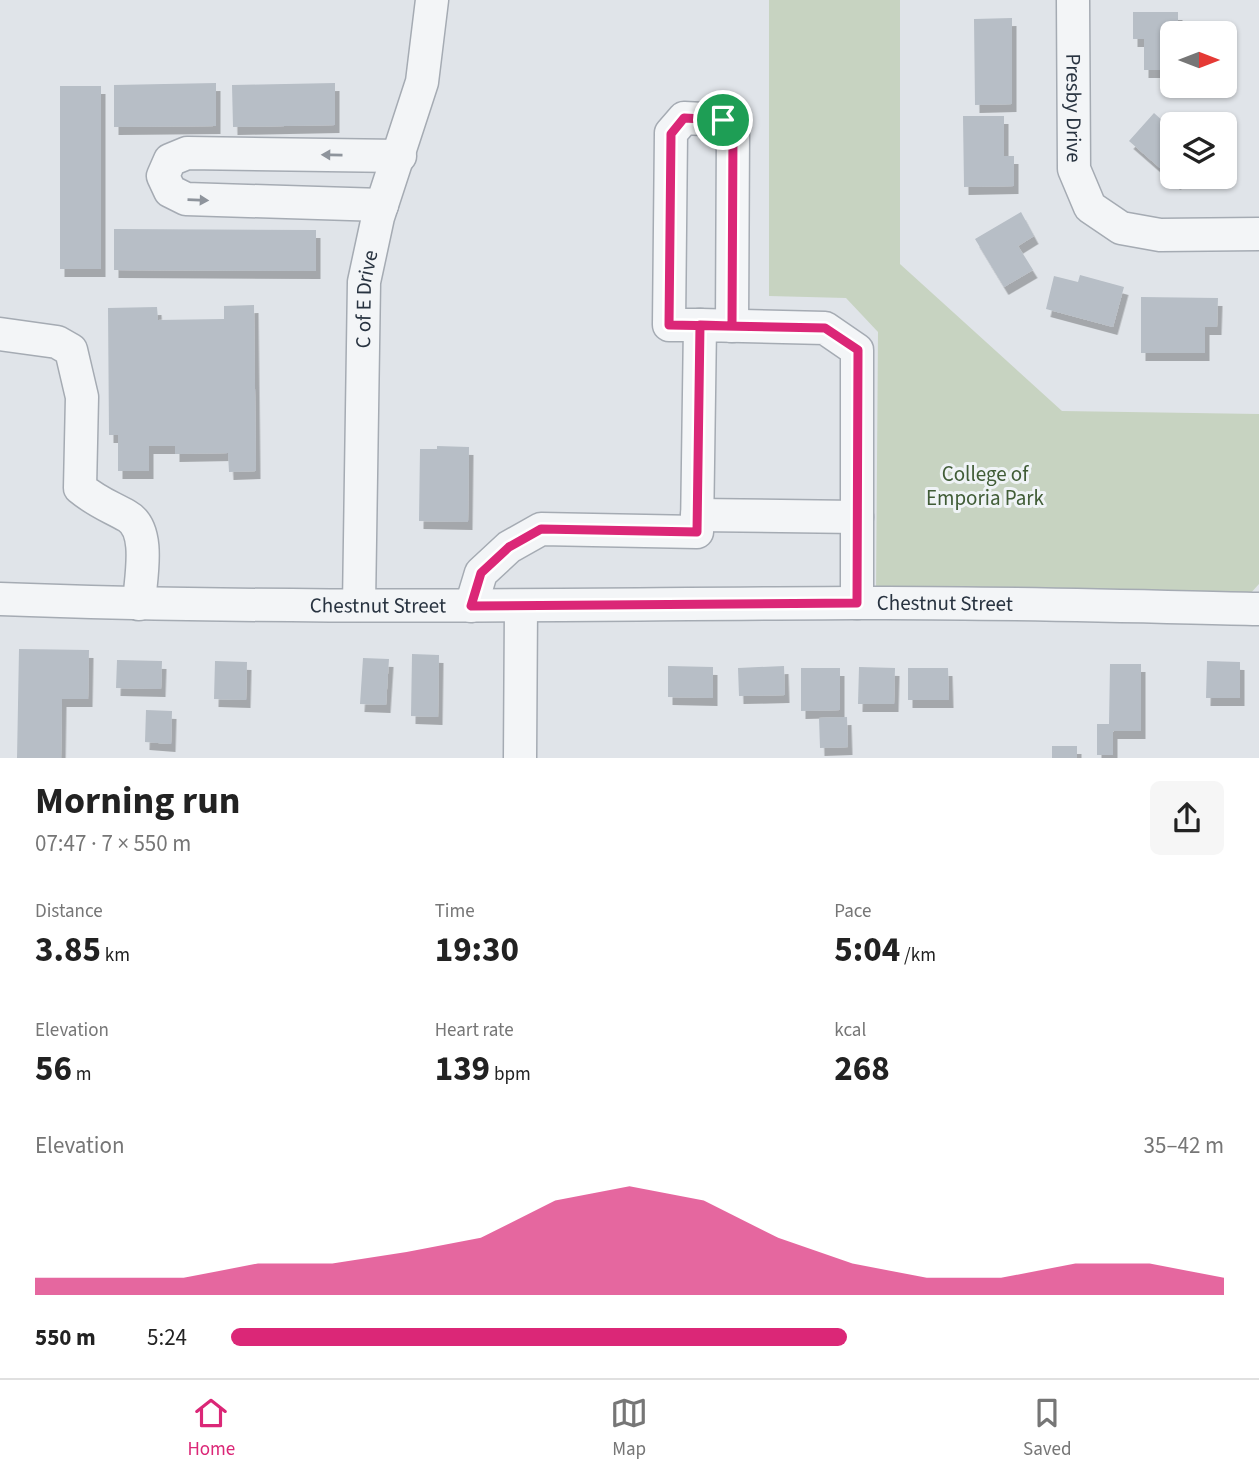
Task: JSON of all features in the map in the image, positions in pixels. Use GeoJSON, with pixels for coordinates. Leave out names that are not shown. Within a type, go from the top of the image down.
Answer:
{"type":"FeatureCollection","features":[{"type":"Feature","properties":{"kind":"street","name":"C of E Drive"},"geometry":{"type":"LineString","coordinates":[[359,606],[364,282],[382,205],[422,82],[432,0]]}},
{"type":"Feature","properties":{"kind":"street","name":"Presby Drive"},"geometry":{"type":"LineString","coordinates":[[1073,0],[1074,169],[1090,207],[1121,228],[1160,235],[1259,234]]}},
{"type":"Feature","properties":{"kind":"street"},"geometry":{"type":"LineString","coordinates":[[732,326],[733,131],[723,120],[684,118],[671,134],[669,325],[825,328],[858,350],[857,603]]}},
{"type":"Feature","properties":{"kind":"street"},"geometry":{"type":"LineString","coordinates":[[382,205],[186,199],[170,191],[163,176],[170,160],[187,153],[400,156]]}},
{"type":"Feature","properties":{"kind":"street"},"geometry":{"type":"LineString","coordinates":[[471,606],[481,573],[509,547],[541,529],[697,532],[700,325]]}},
{"type":"Feature","properties":{"kind":"street"},"geometry":{"type":"LineString","coordinates":[[0,334],[57,342],[71,350],[82,397],[80,488],[99,505],[130,517],[142,538],[139,604]]}},
{"type":"Feature","properties":{"kind":"street"},"geometry":{"type":"LineString","coordinates":[[697,515],[858,517]]}},
{"type":"Feature","properties":{"kind":"street","name":"Chestnut Street"},"geometry":{"type":"LineString","coordinates":[[0,598],[139,604],[359,606],[857,603],[1259,609]]}},
{"type":"Feature","properties":{"kind":"street"},"geometry":{"type":"LineString","coordinates":[[520,758],[521,606]]}},
{"type":"Feature","properties":{"kind":"green space","name":"College of Emporia Park"},"geometry":{"type":"Polygon","coordinates":[[[769,0],[900,0],[900,264],[1062,411],[1259,414],[1259,584],[1249,595],[876,594],[878,332],[846,298],[769,296],[769,0]]]}},
{"type":"Feature","properties":{"kind":"building"},"geometry":{"type":"Polygon","coordinates":[[[1133,12],[1178,12],[1178,21],[1160,21],[1160,70],[1144,70],[1144,39],[1133,39],[1133,12]]]}},
{"type":"Feature","properties":{"kind":"building"},"geometry":{"type":"Polygon","coordinates":[[[1012,18],[1012,104],[975,105],[974,19],[1012,18]]]}},
{"type":"Feature","properties":{"kind":"building"},"geometry":{"type":"Polygon","coordinates":[[[216,83],[216,126],[114,127],[114,85],[216,83]]]}},
{"type":"Feature","properties":{"kind":"building"},"geometry":{"type":"Polygon","coordinates":[[[335,83],[335,125],[233,127],[232,85],[335,83]]]}},
{"type":"Feature","properties":{"kind":"building"},"geometry":{"type":"Polygon","coordinates":[[[60,86],[101,86],[101,269],[60,269],[60,86]]]}},
{"type":"Feature","properties":{"kind":"building"},"geometry":{"type":"Polygon","coordinates":[[[1154,113],[1160,118],[1160,168],[1129,141],[1154,113]]]}},
{"type":"Feature","properties":{"kind":"building"},"geometry":{"type":"Polygon","coordinates":[[[963,116],[1004,116],[1004,156],[1014,156],[1014,186],[964,187],[963,116]]]}},
{"type":"Feature","properties":{"kind":"building"},"geometry":{"type":"Polygon","coordinates":[[[1021,212],[1034,236],[1018,246],[1033,270],[1004,287],[975,239],[1021,212]]]}},
{"type":"Feature","properties":{"kind":"building"},"geometry":{"type":"Polygon","coordinates":[[[114,229],[316,230],[316,271],[114,270],[114,229]]]}},
{"type":"Feature","properties":{"kind":"building"},"geometry":{"type":"Polygon","coordinates":[[[1080,275],[1124,287],[1113,327],[1046,309],[1054,276],[1078,282],[1080,275]]]}},
{"type":"Feature","properties":{"kind":"building"},"geometry":{"type":"Polygon","coordinates":[[[1141,297],[1218,298],[1217,327],[1205,327],[1205,353],[1141,353],[1141,297]]]}},
{"type":"Feature","properties":{"kind":"building"},"geometry":{"type":"Polygon","coordinates":[[[254,305],[256,471],[229,472],[228,453],[175,454],[175,446],[149,446],[149,471],[118,471],[118,435],[109,435],[108,308],[157,307],[158,320],[224,319],[224,306],[254,305]]]}},
{"type":"Feature","properties":{"kind":"building"},"geometry":{"type":"Polygon","coordinates":[[[437,446],[469,447],[468,522],[419,521],[420,449],[437,449],[437,446]]]}},
{"type":"Feature","properties":{"kind":"building"},"geometry":{"type":"Polygon","coordinates":[[[19,649],[89,650],[88,699],[62,699],[61,758],[17,758],[19,649]]]}},
{"type":"Feature","properties":{"kind":"building"},"geometry":{"type":"Polygon","coordinates":[[[412,654],[439,655],[438,717],[411,716],[412,654]]]}},
{"type":"Feature","properties":{"kind":"building"},"geometry":{"type":"Polygon","coordinates":[[[363,658],[389,659],[386,705],[360,704],[363,658]]]}},
{"type":"Feature","properties":{"kind":"building"},"geometry":{"type":"Polygon","coordinates":[[[117,660],[162,661],[161,689],[116,688],[117,660]]]}},
{"type":"Feature","properties":{"kind":"building"},"geometry":{"type":"Polygon","coordinates":[[[215,661],[247,662],[246,700],[214,699],[215,661]]]}},
{"type":"Feature","properties":{"kind":"building"},"geometry":{"type":"Polygon","coordinates":[[[1207,661],[1240,662],[1240,698],[1206,698],[1207,661]]]}},
{"type":"Feature","properties":{"kind":"building"},"geometry":{"type":"Polygon","coordinates":[[[1110,664],[1141,664],[1141,731],[1113,731],[1113,755],[1097,755],[1097,724],[1109,724],[1110,664]]]}},
{"type":"Feature","properties":{"kind":"building"},"geometry":{"type":"Polygon","coordinates":[[[668,666],[713,667],[713,698],[668,697],[668,666]]]}},
{"type":"Feature","properties":{"kind":"building"},"geometry":{"type":"Polygon","coordinates":[[[784,666],[785,695],[739,696],[738,668],[784,666]]]}},
{"type":"Feature","properties":{"kind":"building"},"geometry":{"type":"Polygon","coordinates":[[[859,667],[895,668],[894,704],[858,704],[859,667]]]}},
{"type":"Feature","properties":{"kind":"building"},"geometry":{"type":"Polygon","coordinates":[[[801,668],[840,668],[840,710],[801,711],[801,668]]]}},
{"type":"Feature","properties":{"kind":"building"},"geometry":{"type":"Polygon","coordinates":[[[908,668],[948,668],[949,700],[908,700],[908,668]]]}},
{"type":"Feature","properties":{"kind":"building"},"geometry":{"type":"Polygon","coordinates":[[[146,710],[172,711],[171,744],[145,742],[146,710]]]}},
{"type":"Feature","properties":{"kind":"building"},"geometry":{"type":"Polygon","coordinates":[[[847,717],[848,747],[820,748],[819,718],[847,717]]]}},
{"type":"Feature","properties":{"kind":"building"},"geometry":{"type":"Polygon","coordinates":[[[1052,746],[1077,746],[1077,758],[1052,758],[1052,746]]]}},
{"type":"Feature","properties":{"kind":"route"},"geometry":{"type":"LineString","coordinates":[[723,120],[684,118],[671,134],[669,325],[700,325],[732,326],[825,328],[858,350],[857,603],[471,606],[481,573],[509,547],[541,529],[697,532],[700,325],[732,326],[733,131],[723,120]]}}]}
